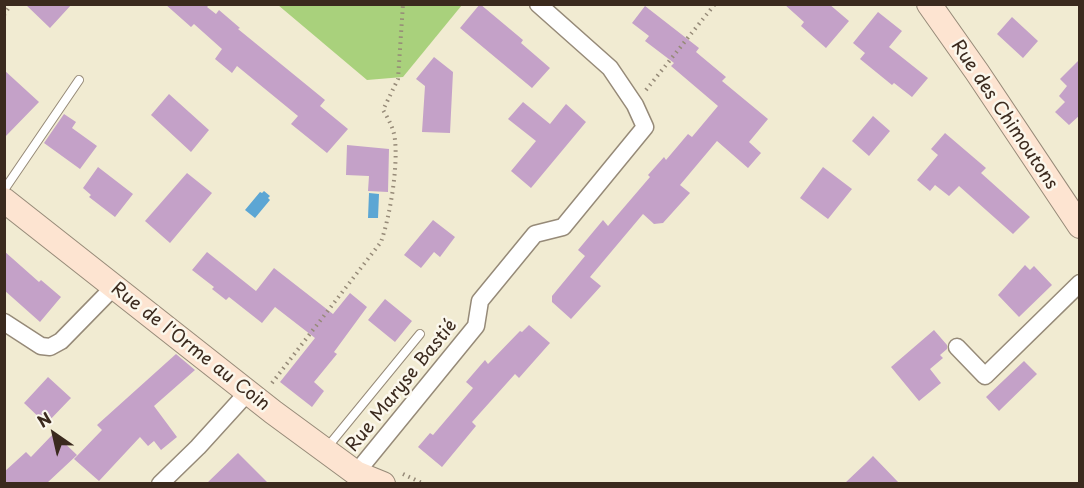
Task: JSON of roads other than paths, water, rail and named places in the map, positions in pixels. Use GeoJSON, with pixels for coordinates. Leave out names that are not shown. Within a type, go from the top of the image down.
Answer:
{"type":"FeatureCollection","features":[{"type":"Feature","properties":{"kind":"main road","name":"Rue des Chimoutons"},"geometry":{"type":"LineString","coordinates":[[929,4],[1041,172],[1080,226]]}},
{"type":"Feature","properties":{"kind":"main road","name":"Rue de l'Orme au Coin"},"geometry":{"type":"LineString","coordinates":[[4,200],[111,286],[325,450],[356,473],[383,483]]}},
{"type":"Feature","properties":{"kind":"street","name":"Rue Maryse Bastié"},"geometry":{"type":"LineString","coordinates":[[356,473],[476,326],[480,300],[535,234],[563,227],[645,127],[635,105],[610,68],[538,4]]}},
{"type":"Feature","properties":{"kind":"street"},"geometry":{"type":"LineString","coordinates":[[957,347],[985,376],[1080,284]]}},
{"type":"Feature","properties":{"kind":"street"},"geometry":{"type":"LineString","coordinates":[[4,322],[41,346],[50,347],[60,341],[106,295],[111,286]]}},
{"type":"Feature","properties":{"kind":"street"},"geometry":{"type":"LineString","coordinates":[[160,483],[253,396]]}},
{"type":"Feature","properties":{"kind":"lane"},"geometry":{"type":"LineString","coordinates":[[4,190],[79,80]]}},
{"type":"Feature","properties":{"kind":"lane"},"geometry":{"type":"LineString","coordinates":[[325,450],[420,334]]}},
{"type":"Feature","properties":{"kind":"water"},"geometry":{"type":"Polygon","coordinates":[[[264,191],[270,196],[268,198],[270,200],[255,218],[245,210],[260,192],[264,191]]]}},
{"type":"Feature","properties":{"kind":"water"},"geometry":{"type":"Polygon","coordinates":[[[369,193],[379,194],[378,218],[368,218],[369,193]]]}}]}
